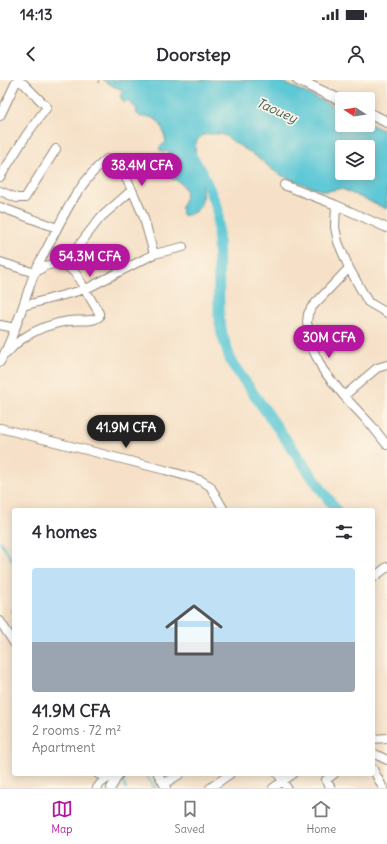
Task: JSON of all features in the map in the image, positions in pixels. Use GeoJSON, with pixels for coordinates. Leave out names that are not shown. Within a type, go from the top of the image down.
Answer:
{"type":"FeatureCollection","features":[{"type":"Feature","properties":{"kind":"main road"},"geometry":{"type":"LineString","coordinates":[[298,80],[335,98]]}},
{"type":"Feature","properties":{"kind":"main road"},"geometry":{"type":"LineString","coordinates":[[375,116],[387,122]]}},
{"type":"Feature","properties":{"kind":"street"},"geometry":{"type":"LineString","coordinates":[[0,116],[17,80],[24,84],[46,107],[0,177]]}},
{"type":"Feature","properties":{"kind":"street"},"geometry":{"type":"LineString","coordinates":[[0,191],[17,198],[25,198],[56,149]]}},
{"type":"Feature","properties":{"kind":"street"},"geometry":{"type":"LineString","coordinates":[[2,359],[35,273],[57,228],[73,198],[88,178],[107,159],[119,165],[132,190],[143,215],[154,254]]}},
{"type":"Feature","properties":{"kind":"street"},"geometry":{"type":"LineString","coordinates":[[284,185],[336,205],[387,228]]}},
{"type":"Feature","properties":{"kind":"street"},"geometry":{"type":"LineString","coordinates":[[35,273],[45,266],[62,262],[70,257],[100,218],[132,190]]}},
{"type":"Feature","properties":{"kind":"street"},"geometry":{"type":"LineString","coordinates":[[336,205],[335,227],[338,242],[349,268],[368,302],[387,313]]}},
{"type":"Feature","properties":{"kind":"street"},"geometry":{"type":"LineString","coordinates":[[0,207],[57,228]]}},
{"type":"Feature","properties":{"kind":"street"},"geometry":{"type":"LineString","coordinates":[[23,306],[86,289],[154,254],[183,247]]}},
{"type":"Feature","properties":{"kind":"street"},"geometry":{"type":"LineString","coordinates":[[0,262],[35,273]]}},
{"type":"Feature","properties":{"kind":"street"},"geometry":{"type":"LineString","coordinates":[[2,359],[20,340],[32,333],[53,324],[70,321],[95,320],[99,317],[86,289],[76,274],[62,262]]}},
{"type":"Feature","properties":{"kind":"street"},"geometry":{"type":"LineString","coordinates":[[349,268],[311,308],[308,314],[307,323],[309,330],[308,337],[323,370],[387,445]]}},
{"type":"Feature","properties":{"kind":"street"},"geometry":{"type":"LineString","coordinates":[[0,325],[15,328]]}},
{"type":"Feature","properties":{"kind":"street"},"geometry":{"type":"LineString","coordinates":[[344,396],[377,368],[387,365]]}},
{"type":"Feature","properties":{"kind":"street"},"geometry":{"type":"LineString","coordinates":[[0,428],[200,480],[210,486],[223,508]]}},
{"type":"Feature","properties":{"kind":"street"},"geometry":{"type":"LineString","coordinates":[[375,576],[387,567]]}},
{"type":"Feature","properties":{"kind":"street"},"geometry":{"type":"LineString","coordinates":[[0,621],[12,640]]}},
{"type":"Feature","properties":{"kind":"street"},"geometry":{"type":"LineString","coordinates":[[375,738],[387,738]]}},
{"type":"Feature","properties":{"kind":"street"},"geometry":{"type":"LineString","coordinates":[[375,754],[387,760]]}},
{"type":"Feature","properties":{"kind":"street"},"geometry":{"type":"LineString","coordinates":[[375,773],[383,788]]}},
{"type":"Feature","properties":{"kind":"street"},"geometry":{"type":"LineString","coordinates":[[98,788],[110,776]]}},
{"type":"Feature","properties":{"kind":"street"},"geometry":{"type":"LineString","coordinates":[[111,788],[118,776]]}},
{"type":"Feature","properties":{"kind":"street"},"geometry":{"type":"LineString","coordinates":[[159,776],[165,786],[178,776]]}},
{"type":"Feature","properties":{"kind":"street"},"geometry":{"type":"LineString","coordinates":[[210,788],[227,776]]}},
{"type":"Feature","properties":{"kind":"street"},"geometry":{"type":"LineString","coordinates":[[331,776],[326,780],[331,788]]}},
{"type":"Feature","properties":{"kind":"street"},"geometry":{"type":"LineString","coordinates":[[273,788],[283,781]]}},
{"type":"Feature","properties":{"kind":"water","name":"Taouey"},"geometry":{"type":"Polygon","coordinates":[[[103,80],[278,80],[335,107],[335,132],[375,132],[375,126],[387,132],[387,209],[342,189],[324,191],[281,175],[227,137],[221,134],[208,134],[199,138],[196,145],[196,156],[201,181],[201,203],[196,211],[182,215],[181,212],[186,192],[182,184],[169,176],[168,173],[172,166],[171,163],[164,162],[164,159],[168,157],[169,153],[168,151],[163,152],[159,148],[166,142],[162,127],[152,118],[141,117],[136,113],[137,109],[127,100],[124,103],[120,96],[123,90],[103,80]]]}},
{"type":"Feature","properties":{"kind":"waterway"},"geometry":{"type":"LineString","coordinates":[[189,153],[202,172],[218,210],[219,316],[222,334],[231,362],[335,508]]}},
{"type":"Feature","properties":{"kind":"waterway"},"geometry":{"type":"LineString","coordinates":[[0,541],[12,560]]}},
{"type":"Feature","properties":{"kind":"waterway"},"geometry":{"type":"LineString","coordinates":[[146,776],[155,788]]}},
{"type":"Feature","properties":{"kind":"waterway"},"geometry":{"type":"LineString","coordinates":[[122,781],[126,788]]}}]}
